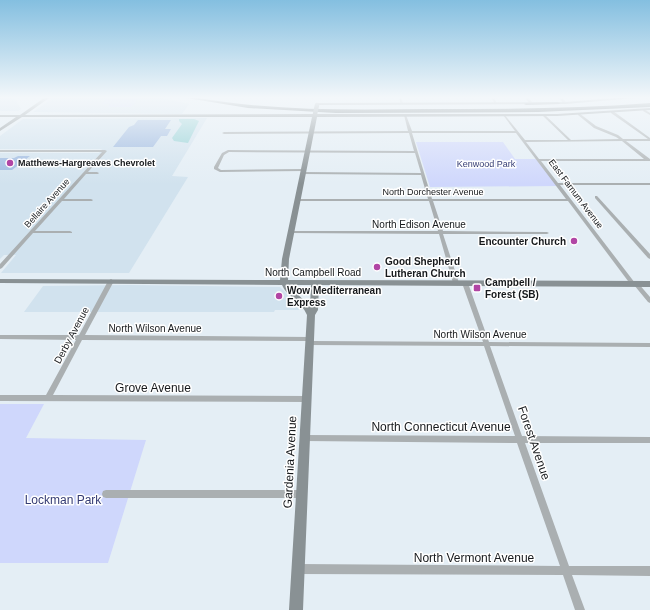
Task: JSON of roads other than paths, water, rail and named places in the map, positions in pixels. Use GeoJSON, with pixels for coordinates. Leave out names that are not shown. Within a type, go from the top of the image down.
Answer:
{"type":"FeatureCollection","features":[{"type":"Feature","properties":{"kind":"main road"},"geometry":{"type":"LineString","coordinates":[[311,315],[307,306],[290,292],[284,282],[285,261],[312,126]]}},
{"type":"Feature","properties":{"kind":"main road","name":"North Campbell Road"},"geometry":{"type":"LineString","coordinates":[[0,281],[650,284]]}},
{"type":"Feature","properties":{"kind":"main road","name":"Gardenia Avenue"},"geometry":{"type":"LineString","coordinates":[[296,610],[311,315],[314,310],[315,282]]}},
{"type":"Feature","properties":{"kind":"street","name":"Forest Avenue"},"geometry":{"type":"LineString","coordinates":[[409,126],[441,233],[486,344],[580,610]]}},
{"type":"Feature","properties":{"kind":"street","name":"East Farnum Avenue"},"geometry":{"type":"LineString","coordinates":[[513,126],[635,284],[650,301]]}},
{"type":"Feature","properties":{"kind":"street"},"geometry":{"type":"LineString","coordinates":[[556,126],[571,141]]}},
{"type":"Feature","properties":{"kind":"street"},"geometry":{"type":"LineString","coordinates":[[594,126],[623,140],[649,160]]}},
{"type":"Feature","properties":{"kind":"street"},"geometry":{"type":"LineString","coordinates":[[631,126],[650,140]]}},
{"type":"Feature","properties":{"kind":"street"},"geometry":{"type":"LineString","coordinates":[[224,133],[517,132]]}},
{"type":"Feature","properties":{"kind":"street"},"geometry":{"type":"LineString","coordinates":[[524,141],[650,140]]}},
{"type":"Feature","properties":{"kind":"street","name":"Bellaire Avenue"},"geometry":{"type":"LineString","coordinates":[[0,151],[105,151],[0,267]]}},
{"type":"Feature","properties":{"kind":"street"},"geometry":{"type":"LineString","coordinates":[[416,152],[226,152],[223,154],[216,167],[217,170],[423,174]]}},
{"type":"Feature","properties":{"kind":"street"},"geometry":{"type":"LineString","coordinates":[[539,160],[649,160]]}},
{"type":"Feature","properties":{"kind":"street"},"geometry":{"type":"LineString","coordinates":[[85,173],[97,173]]}},
{"type":"Feature","properties":{"kind":"street"},"geometry":{"type":"LineString","coordinates":[[558,184],[650,184]]}},
{"type":"Feature","properties":{"kind":"street"},"geometry":{"type":"LineString","coordinates":[[596,198],[650,257]]}},
{"type":"Feature","properties":{"kind":"street"},"geometry":{"type":"LineString","coordinates":[[61,200],[91,200]]}},
{"type":"Feature","properties":{"kind":"street","name":"North Dorchester Avenue"},"geometry":{"type":"LineString","coordinates":[[297,200],[569,200]]}},
{"type":"Feature","properties":{"kind":"street"},"geometry":{"type":"LineString","coordinates":[[31,232],[70,232]]}},
{"type":"Feature","properties":{"kind":"street","name":"North Edison Avenue"},"geometry":{"type":"LineString","coordinates":[[291,232],[547,233]]}},
{"type":"Feature","properties":{"kind":"street","name":"Derby Avenue"},"geometry":{"type":"LineString","coordinates":[[48,398],[111,281]]}},
{"type":"Feature","properties":{"kind":"street","name":"North Wilson Avenue"},"geometry":{"type":"LineString","coordinates":[[0,338],[650,345]]}},
{"type":"Feature","properties":{"kind":"street","name":"Grove Avenue"},"geometry":{"type":"LineString","coordinates":[[0,398],[307,399]]}},
{"type":"Feature","properties":{"kind":"street","name":"North Connecticut Avenue"},"geometry":{"type":"LineString","coordinates":[[304,438],[650,440]]}},
{"type":"Feature","properties":{"kind":"street"},"geometry":{"type":"LineString","coordinates":[[106,494],[302,494]]}},
{"type":"Feature","properties":{"kind":"street","name":"North Vermont Avenue"},"geometry":{"type":"LineString","coordinates":[[298,569],[650,571]]}},
{"type":"Feature","properties":{"kind":"place","name":"Matthews-Hargreaves Chevrolet"},"geometry":{"type":"Point","coordinates":[10,163]}},
{"type":"Feature","properties":{"kind":"place","name":"Encounter Church"},"geometry":{"type":"Point","coordinates":[574,241]}},
{"type":"Feature","properties":{"kind":"place","name":"Good Shepherd Lutheran Church"},"geometry":{"type":"Point","coordinates":[377,267]}},
{"type":"Feature","properties":{"kind":"place","name":"Campbell / Forest (SB)"},"geometry":{"type":"Point","coordinates":[477,288]}},
{"type":"Feature","properties":{"kind":"place","name":"Wow Mediterranean Express"},"geometry":{"type":"Point","coordinates":[279,296]}},
{"type":"Feature","properties":{"kind":"park label","name":"Kenwood Park"},"geometry":{"type":"Point","coordinates":[486,164]}},
{"type":"Feature","properties":{"kind":"park label","name":"Lockman Park"},"geometry":{"type":"Point","coordinates":[63,500]}}]}
